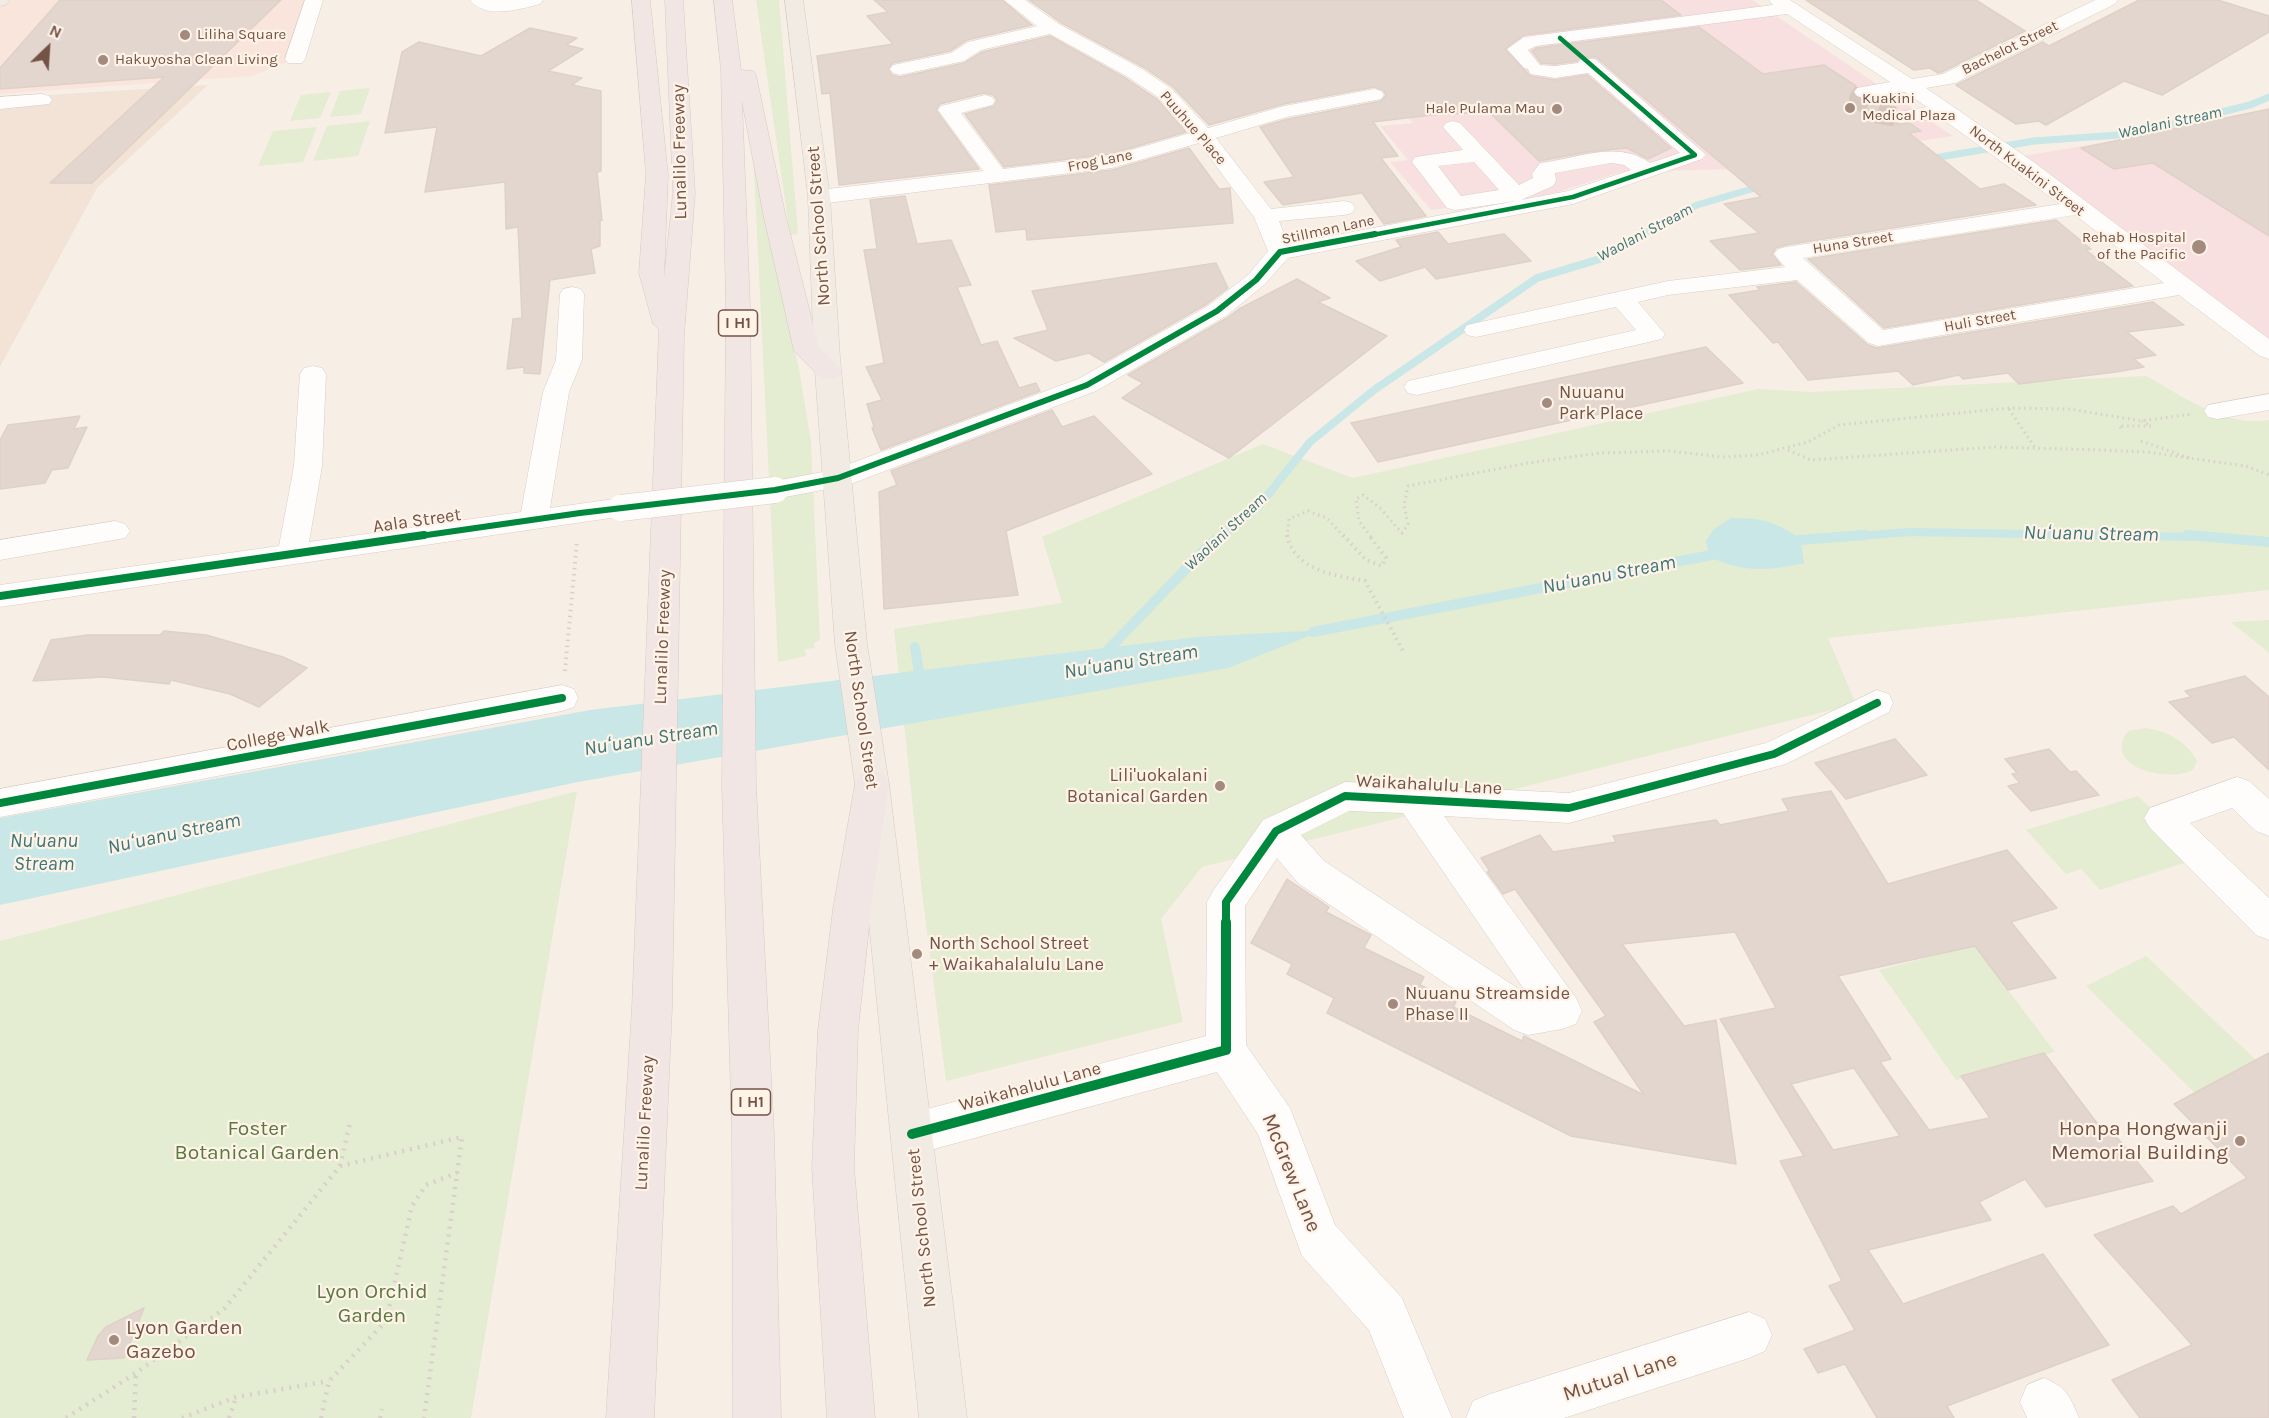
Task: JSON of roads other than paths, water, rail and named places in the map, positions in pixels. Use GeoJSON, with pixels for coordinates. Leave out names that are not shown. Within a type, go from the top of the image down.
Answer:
{"type":"FeatureCollection","features":[{"type":"Feature","properties":{"kind":"highway"},"geometry":{"type":"LineString","coordinates":[[641,0],[657,175],[651,273],[663,320],[671,336]]}},
{"type":"Feature","properties":{"kind":"highway","name":"Lunalilo Freeway"},"geometry":{"type":"LineString","coordinates":[[630,1418],[652,1008],[671,336],[684,193],[674,0]]}},
{"type":"Feature","properties":{"kind":"highway"},"geometry":{"type":"LineString","coordinates":[[726,0],[762,145],[774,213],[807,351],[829,371]]}},
{"type":"Feature","properties":{"kind":"highway","name":"I H1"},"geometry":{"type":"LineString","coordinates":[[726,0],[731,70],[738,306],[739,786],[753,1134],[757,1418]]}},
{"type":"Feature","properties":{"kind":"highway"},"geometry":{"type":"LineString","coordinates":[[851,1418],[833,1156],[837,1030],[871,776]]}},
{"type":"Feature","properties":{"kind":"main road","name":"North School Street"},"geometry":{"type":"LineString","coordinates":[[794,0],[819,197],[829,371],[851,644],[871,776],[944,1418]]}},
{"type":"Feature","properties":{"kind":"street"},"geometry":{"type":"LineString","coordinates":[[295,59],[314,0]]}},
{"type":"Feature","properties":{"kind":"street"},"geometry":{"type":"LineString","coordinates":[[479,0],[483,4],[494,5],[534,0]]}},
{"type":"Feature","properties":{"kind":"street","name":"Puuhue Place"},"geometry":{"type":"LineString","coordinates":[[1013,0],[1052,28],[1135,73],[1165,93],[1204,136],[1265,216],[1280,252]]}},
{"type":"Feature","properties":{"kind":"street"},"geometry":{"type":"LineString","coordinates":[[1702,0],[1728,16]]}},
{"type":"Feature","properties":{"kind":"street","name":"Bachelot Street"},"geometry":{"type":"LineString","coordinates":[[1864,92],[1948,79],[2109,0]]}},
{"type":"Feature","properties":{"kind":"street"},"geometry":{"type":"LineString","coordinates":[[1587,62],[1555,72],[1534,67],[1516,49],[1531,41],[1728,16],[1784,4]]}},
{"type":"Feature","properties":{"kind":"street","name":"North Kuakini Street"},"geometry":{"type":"LineString","coordinates":[[1784,4],[1908,85],[2027,168],[2076,208],[2269,351]]}},
{"type":"Feature","properties":{"kind":"street"},"geometry":{"type":"LineString","coordinates":[[900,69],[957,57],[975,45],[1052,28]]}},
{"type":"Feature","properties":{"kind":"street","name":"Stillman Lane"},"geometry":{"type":"LineString","coordinates":[[837,478],[1087,385],[1217,311],[1256,280],[1280,252],[1573,197],[1695,155],[1560,38]]}},
{"type":"Feature","properties":{"kind":"street","name":"Frog Lane"},"geometry":{"type":"LineString","coordinates":[[819,197],[1112,162],[1284,112],[1374,95]]}},
{"type":"Feature","properties":{"kind":"street"},"geometry":{"type":"LineString","coordinates":[[0,103],[42,100]]}},
{"type":"Feature","properties":{"kind":"street"},"geometry":{"type":"LineString","coordinates":[[985,101],[948,110],[998,177]]}},
{"type":"Feature","properties":{"kind":"street"},"geometry":{"type":"LineString","coordinates":[[1900,117],[1946,111]]}},
{"type":"Feature","properties":{"kind":"street"},"geometry":{"type":"LineString","coordinates":[[1453,127],[1515,194]]}},
{"type":"Feature","properties":{"kind":"street"},"geometry":{"type":"LineString","coordinates":[[1477,155],[1423,162],[1455,203],[1515,194],[1536,187],[1545,181]]}},
{"type":"Feature","properties":{"kind":"street"},"geometry":{"type":"LineString","coordinates":[[1573,197],[1545,181],[1543,174],[1548,168],[1611,157],[1632,160],[1648,172]]}},
{"type":"Feature","properties":{"kind":"street"},"geometry":{"type":"LineString","coordinates":[[1265,216],[1344,208]]}},
{"type":"Feature","properties":{"kind":"street","name":"Huna Street"},"geometry":{"type":"LineString","coordinates":[[1802,272],[1786,254],[2076,208]]}},
{"type":"Feature","properties":{"kind":"street","name":"Huna Street"},"geometry":{"type":"LineString","coordinates":[[1476,330],[1668,288],[1802,272]]}},
{"type":"Feature","properties":{"kind":"street","name":"Huli Street"},"geometry":{"type":"LineString","coordinates":[[1802,272],[1878,338],[2182,287]]}},
{"type":"Feature","properties":{"kind":"street"},"geometry":{"type":"LineString","coordinates":[[534,520],[556,392],[569,360],[572,294]]}},
{"type":"Feature","properties":{"kind":"street"},"geometry":{"type":"LineString","coordinates":[[1417,387],[1653,334],[1622,299]]}},
{"type":"Feature","properties":{"kind":"street"},"geometry":{"type":"LineString","coordinates":[[292,554],[308,466],[314,374]]}},
{"type":"Feature","properties":{"kind":"street"},"geometry":{"type":"LineString","coordinates":[[2217,411],[2269,402]]}},
{"type":"Feature","properties":{"kind":"street","name":"Aala Street"},"geometry":{"type":"LineString","coordinates":[[0,596],[580,513],[775,490],[837,478]]}},
{"type":"Feature","properties":{"kind":"street"},"geometry":{"type":"LineString","coordinates":[[0,550],[115,531]]}},
{"type":"Feature","properties":{"kind":"street","name":"College Walk"},"geometry":{"type":"LineString","coordinates":[[0,803],[562,698]]}},
{"type":"Feature","properties":{"kind":"street","name":"Waikahalulu Lane"},"geometry":{"type":"LineString","coordinates":[[912,1134],[1226,1050],[1226,902],[1276,831],[1345,796],[1569,808],[1774,754],[1878,703]]}},
{"type":"Feature","properties":{"kind":"street"},"geometry":{"type":"LineString","coordinates":[[2269,820],[2237,791],[2162,818],[2269,923]]}},
{"type":"Feature","properties":{"kind":"street"},"geometry":{"type":"LineString","coordinates":[[1276,831],[1311,872],[1527,1017],[1562,1011],[1412,799]]}},
{"type":"Feature","properties":{"kind":"street","name":"McGrew Lane"},"geometry":{"type":"LineString","coordinates":[[1226,1050],[1275,1123],[1318,1240],[1386,1314],[1428,1418]]}},
{"type":"Feature","properties":{"kind":"street","name":"Mutual Lane"},"geometry":{"type":"LineString","coordinates":[[1490,1418],[1749,1335]]}},
{"type":"Feature","properties":{"kind":"water"},"geometry":{"type":"Polygon","coordinates":[[[1731,518],[1767,522],[1800,538],[1804,563],[1779,568],[1756,569],[1721,562],[1709,556],[1706,541],[1714,529],[1731,518]]]}},
{"type":"Feature","properties":{"kind":"water","name":"Nu'uanu Stream"},"geometry":{"type":"Polygon","coordinates":[[[1324,630],[1228,668],[578,782],[0,905],[0,818],[590,710],[1197,637],[1324,630]]]}},
{"type":"Feature","properties":{"kind":"waterway","name":"Waolani Stream"},"geometry":{"type":"LineString","coordinates":[[1928,159],[2034,141],[2132,134],[2250,105],[2269,97]]}},
{"type":"Feature","properties":{"kind":"waterway","name":"Waolani Stream"},"geometry":{"type":"LineString","coordinates":[[1639,236],[1697,205],[1765,185]]}},
{"type":"Feature","properties":{"kind":"waterway","name":"Waolani Stream"},"geometry":{"type":"LineString","coordinates":[[1220,537],[1259,506],[1310,442],[1374,390],[1537,278],[1603,258],[1641,234]]}},
{"type":"Feature","properties":{"kind":"waterway","name":"Nuʻuanu Stream"},"geometry":{"type":"LineString","coordinates":[[1844,537],[1910,532],[2205,537]]}},
{"type":"Feature","properties":{"kind":"waterway","name":"Waolani Stream"},"geometry":{"type":"LineString","coordinates":[[1102,656],[1207,547],[1222,535]]}},
{"type":"Feature","properties":{"kind":"waterway","name":"Nuʻuanu Stream"},"geometry":{"type":"LineString","coordinates":[[1787,541],[1865,535]]}},
{"type":"Feature","properties":{"kind":"waterway","name":"Nuʻuanu Stream"},"geometry":{"type":"LineString","coordinates":[[2187,535],[2269,542]]}},
{"type":"Feature","properties":{"kind":"waterway","name":"Nuʻuanu Stream"},"geometry":{"type":"LineString","coordinates":[[1313,632],[1722,553]]}},
{"type":"Feature","properties":{"kind":"waterway"},"geometry":{"type":"LineString","coordinates":[[915,647],[921,685]]}},
{"type":"Feature","properties":{"kind":"tunnel"},"geometry":{"type":"LineString","coordinates":[[1864,92],[1859,99],[1879,114],[1900,117]]}},
{"type":"Feature","properties":{"kind":"place","name":"Liliha Square"},"geometry":{"type":"Point","coordinates":[185,35]}},
{"type":"Feature","properties":{"kind":"place","name":"Hakuyosha Clean Living"},"geometry":{"type":"Point","coordinates":[103,60]}},
{"type":"Feature","properties":{"kind":"place","name":"Kuakini Medical Plaza"},"geometry":{"type":"Point","coordinates":[1850,108]}},
{"type":"Feature","properties":{"kind":"place","name":"Hale Pulama Mau"},"geometry":{"type":"Point","coordinates":[1557,109]}},
{"type":"Feature","properties":{"kind":"place","name":"Rehab Hospital of the Pacific"},"geometry":{"type":"Point","coordinates":[2199,247]}},
{"type":"Feature","properties":{"kind":"place","name":"Nuuanu Park Place"},"geometry":{"type":"Point","coordinates":[1547,403]}},
{"type":"Feature","properties":{"kind":"place","name":"Lili'uokalani Botanical Garden"},"geometry":{"type":"Point","coordinates":[1220,786]}},
{"type":"Feature","properties":{"kind":"place","name":"North School Street + Waikahalalulu Lane"},"geometry":{"type":"Point","coordinates":[917,954]}},
{"type":"Feature","properties":{"kind":"place","name":"Nuuanu Streamside Phase II"},"geometry":{"type":"Point","coordinates":[1393,1004]}},
{"type":"Feature","properties":{"kind":"place","name":"Honpa Hongwanji Memorial Building"},"geometry":{"type":"Point","coordinates":[2240,1141]}},
{"type":"Feature","properties":{"kind":"place","name":"Lyon Garden Gazebo"},"geometry":{"type":"Point","coordinates":[114,1340]}},
{"type":"Feature","properties":{"kind":"park label","name":"Foster Botanical Garden"},"geometry":{"type":"Point","coordinates":[257,1141]}},
{"type":"Feature","properties":{"kind":"park label","name":"Lyon Orchid Garden"},"geometry":{"type":"Point","coordinates":[372,1304]}}]}
